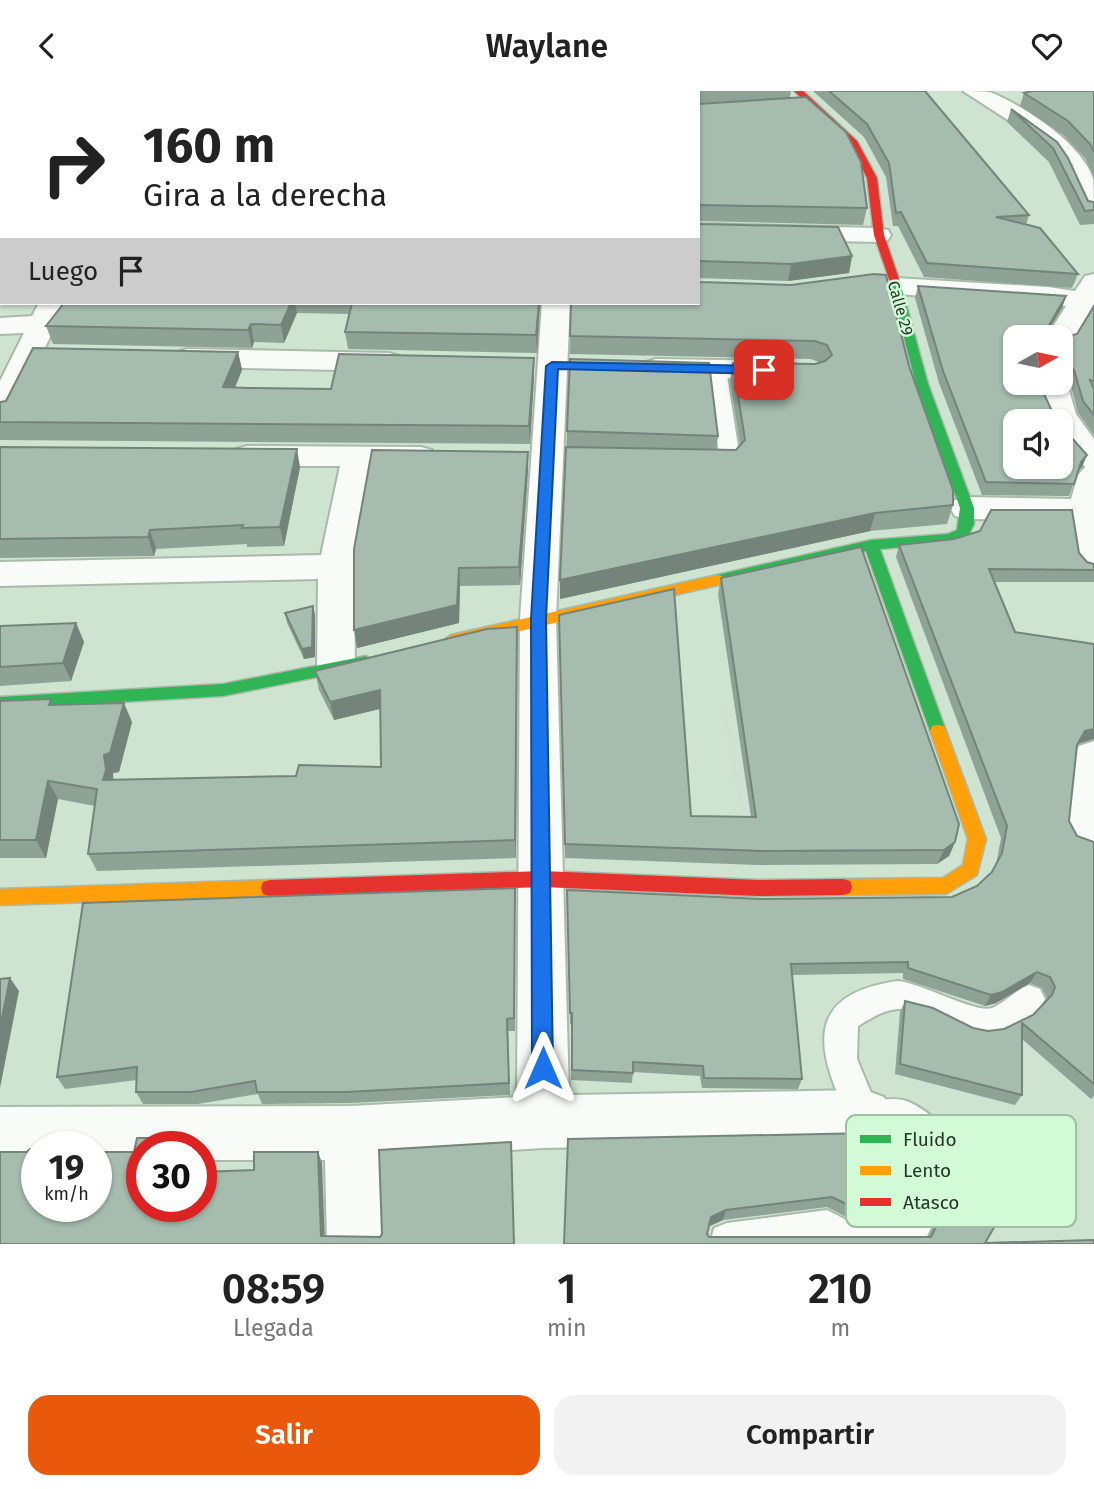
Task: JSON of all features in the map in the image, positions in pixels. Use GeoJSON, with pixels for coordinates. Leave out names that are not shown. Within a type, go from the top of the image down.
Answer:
{"type":"FeatureCollection","features":[{"type":"Feature","properties":{"kind":"street"},"geometry":{"type":"LineString","coordinates":[[973,91],[1046,137],[1063,151],[1073,161],[1094,209]]}},
{"type":"Feature","properties":{"kind":"street"},"geometry":{"type":"LineString","coordinates":[[993,103],[1028,96]]}},
{"type":"Feature","properties":{"kind":"street","name":"Calle 29"},"geometry":{"type":"LineString","coordinates":[[798,101],[854,143],[872,178],[886,282],[967,508]]}},
{"type":"Feature","properties":{"kind":"street"},"geometry":{"type":"LineString","coordinates":[[700,231],[879,235]]}},
{"type":"Feature","properties":{"kind":"street"},"geometry":{"type":"LineString","coordinates":[[886,282],[1048,295],[1089,291]]}},
{"type":"Feature","properties":{"kind":"street"},"geometry":{"type":"LineString","coordinates":[[1066,325],[1089,291]]}},
{"type":"Feature","properties":{"kind":"street"},"geometry":{"type":"LineString","coordinates":[[543,1122],[538,619],[544,457],[556,305]]}},
{"type":"Feature","properties":{"kind":"street"},"geometry":{"type":"LineString","coordinates":[[0,326],[47,314],[41,354],[0,412]]}},
{"type":"Feature","properties":{"kind":"street"},"geometry":{"type":"LineString","coordinates":[[166,357],[414,363]]}},
{"type":"Feature","properties":{"kind":"street"},"geometry":{"type":"LineString","coordinates":[[635,367],[811,371]]}},
{"type":"Feature","properties":{"kind":"street"},"geometry":{"type":"LineString","coordinates":[[1054,395],[1068,426],[1094,460]]}},
{"type":"Feature","properties":{"kind":"street"},"geometry":{"type":"LineString","coordinates":[[220,455],[453,457]]}},
{"type":"Feature","properties":{"kind":"street"},"geometry":{"type":"LineString","coordinates":[[336,670],[336,567],[358,457]]}},
{"type":"Feature","properties":{"kind":"street"},"geometry":{"type":"LineString","coordinates":[[1094,475],[1084,510],[1094,564]]}},
{"type":"Feature","properties":{"kind":"street"},"geometry":{"type":"LineString","coordinates":[[430,646],[538,619],[871,545],[950,538],[963,533],[967,524],[967,508],[1084,510]]}},
{"type":"Feature","properties":{"kind":"street"},"geometry":{"type":"LineString","coordinates":[[0,897],[542,879],[758,888],[946,886],[971,869],[977,838],[871,545]]}},
{"type":"Feature","properties":{"kind":"street"},"geometry":{"type":"LineString","coordinates":[[0,574],[336,567]]}},
{"type":"Feature","properties":{"kind":"street"},"geometry":{"type":"LineString","coordinates":[[0,703],[223,690],[336,670],[376,660]]}},
{"type":"Feature","properties":{"kind":"street"},"geometry":{"type":"LineString","coordinates":[[1087,833],[1094,757]]}},
{"type":"Feature","properties":{"kind":"street"},"geometry":{"type":"LineString","coordinates":[[0,1134],[351,1133],[543,1122],[846,1116]]}},
{"type":"Feature","properties":{"kind":"street"},"geometry":{"type":"LineString","coordinates":[[351,1133],[355,1244]]}},
{"type":"Feature","properties":{"kind":"lane"},"geometry":{"type":"LineString","coordinates":[[692,462],[718,463],[730,460],[718,369]]}},
{"type":"Feature","properties":{"kind":"lane"},"geometry":{"type":"LineString","coordinates":[[865,1115],[839,1062],[844,1018],[869,1002],[900,995],[933,1003],[962,1020],[980,1025],[1009,1017],[1029,999]]}},
{"type":"Feature","properties":{"kind":"lane"},"geometry":{"type":"LineString","coordinates":[[723,1241],[827,1228],[854,1243],[909,1234],[913,1227]]}},
{"type":"Feature","properties":{"kind":"path"},"geometry":{"type":"LineString","coordinates":[[723,705],[758,888]]}},
{"type":"Feature","properties":{"kind":"building"},"geometry":{"type":"Polygon","coordinates":[[[829,91],[925,91],[1029,215],[996,217],[1040,228],[1078,274],[927,263],[901,212],[896,213],[889,163],[867,124],[829,91]]]}},
{"type":"Feature","properties":{"kind":"building"},"geometry":{"type":"Polygon","coordinates":[[[1094,91],[1094,152],[1068,121],[1024,93],[1094,91]]]}},
{"type":"Feature","properties":{"kind":"building"},"geometry":{"type":"Polygon","coordinates":[[[806,97],[846,132],[861,162],[867,208],[700,205],[700,104],[806,97]]]}},
{"type":"Feature","properties":{"kind":"building"},"geometry":{"type":"Polygon","coordinates":[[[1011,109],[1057,142],[1068,158],[1088,201],[1094,202],[1094,210],[1085,211],[1053,148],[1011,109]]]}},
{"type":"Feature","properties":{"kind":"building"},"geometry":{"type":"Polygon","coordinates":[[[700,224],[838,227],[852,256],[791,264],[700,261],[700,224]]]}},
{"type":"Feature","properties":{"kind":"building"},"geometry":{"type":"Polygon","coordinates":[[[874,274],[886,275],[909,366],[953,490],[953,505],[875,513],[560,580],[566,447],[736,450],[745,440],[733,363],[815,364],[832,355],[827,345],[815,341],[570,336],[571,305],[700,305],[700,282],[791,285],[874,274]]]}},
{"type":"Feature","properties":{"kind":"building"},"geometry":{"type":"Polygon","coordinates":[[[918,286],[1066,296],[1049,325],[1003,325],[1003,395],[1044,395],[1051,409],[1003,409],[1003,479],[1073,479],[1073,439],[1087,455],[1081,462],[1074,484],[986,482],[943,371],[918,286]]]}},
{"type":"Feature","properties":{"kind":"building"},"geometry":{"type":"Polygon","coordinates":[[[62,305],[290,305],[281,325],[251,324],[248,330],[46,326],[62,305]]]}},
{"type":"Feature","properties":{"kind":"building"},"geometry":{"type":"Polygon","coordinates":[[[352,305],[539,305],[536,335],[345,332],[352,305]]]}},
{"type":"Feature","properties":{"kind":"building"},"geometry":{"type":"Polygon","coordinates":[[[1094,306],[1094,381],[1090,380],[1094,389],[1094,415],[1083,401],[1074,370],[1073,335],[1077,334],[1094,306]]]}},
{"type":"Feature","properties":{"kind":"building"},"geometry":{"type":"Polygon","coordinates":[[[33,348],[238,352],[223,387],[248,388],[331,389],[339,354],[534,358],[529,426],[0,422],[0,402],[6,401],[33,348]]]}},
{"type":"Feature","properties":{"kind":"building"},"geometry":{"type":"Polygon","coordinates":[[[570,359],[709,363],[718,436],[567,431],[570,359]]]}},
{"type":"Feature","properties":{"kind":"building"},"geometry":{"type":"Polygon","coordinates":[[[0,447],[297,449],[280,527],[242,528],[243,525],[150,530],[148,537],[0,539],[0,447]]]}},
{"type":"Feature","properties":{"kind":"building"},"geometry":{"type":"Polygon","coordinates":[[[372,450],[528,452],[519,567],[459,568],[457,605],[354,630],[354,549],[372,450]]]}},
{"type":"Feature","properties":{"kind":"building"},"geometry":{"type":"Polygon","coordinates":[[[991,510],[1072,510],[1079,553],[1087,562],[1094,564],[1094,570],[989,569],[1015,632],[1094,644],[1094,729],[1085,731],[1077,745],[1069,821],[1077,836],[1094,842],[1094,1084],[1022,1023],[1022,1095],[900,1064],[905,1001],[933,1008],[973,1028],[988,1031],[1004,1029],[1033,1015],[1052,995],[1055,987],[1050,977],[1037,972],[1002,992],[991,995],[908,968],[908,962],[791,964],[802,1079],[704,1078],[703,1066],[633,1062],[633,1073],[572,1070],[567,890],[761,899],[952,897],[977,886],[992,872],[1002,853],[1007,826],[899,545],[954,539],[980,531],[991,510]]]}},
{"type":"Feature","properties":{"kind":"building"},"geometry":{"type":"Polygon","coordinates":[[[861,547],[959,824],[955,842],[944,850],[762,851],[565,844],[559,615],[674,589],[691,816],[756,817],[721,578],[861,547]]]}},
{"type":"Feature","properties":{"kind":"building"},"geometry":{"type":"Polygon","coordinates":[[[313,606],[312,647],[302,649],[285,613],[313,606]]]}},
{"type":"Feature","properties":{"kind":"building"},"geometry":{"type":"Polygon","coordinates":[[[76,623],[63,663],[0,667],[0,626],[76,623]]]}},
{"type":"Feature","properties":{"kind":"building"},"geometry":{"type":"Polygon","coordinates":[[[517,627],[515,840],[88,854],[97,789],[48,781],[36,840],[0,840],[0,701],[51,699],[49,705],[124,703],[110,753],[104,755],[106,770],[103,780],[296,776],[299,765],[381,767],[380,690],[330,702],[315,671],[487,629],[517,627]]]}},
{"type":"Feature","properties":{"kind":"building"},"geometry":{"type":"Polygon","coordinates":[[[515,888],[514,1018],[507,1019],[509,1083],[347,1092],[257,1092],[255,1081],[191,1092],[136,1092],[137,1067],[57,1077],[83,903],[515,888]]]}},
{"type":"Feature","properties":{"kind":"building"},"geometry":{"type":"Polygon","coordinates":[[[10,978],[0,1028],[0,979],[10,978]]]}},
{"type":"Feature","properties":{"kind":"building"},"geometry":{"type":"Polygon","coordinates":[[[846,1133],[846,1204],[832,1197],[726,1210],[711,1217],[707,1234],[709,1237],[931,1237],[936,1227],[994,1227],[985,1243],[1094,1240],[1094,1244],[564,1244],[568,1139],[846,1133]]]}},
{"type":"Feature","properties":{"kind":"building"},"geometry":{"type":"Polygon","coordinates":[[[511,1142],[514,1244],[0,1244],[0,1152],[21,1152],[21,1222],[112,1222],[112,1152],[126,1152],[126,1222],[217,1222],[217,1171],[254,1170],[254,1152],[318,1152],[321,1236],[380,1237],[379,1150],[511,1142]]]}},
{"type":"Feature","properties":{"kind":"traffic: fast"},"geometry":{"type":"LineString","coordinates":[[717,580],[871,545],[950,538],[963,533],[967,524],[967,508],[922,384],[895,282]]}},
{"type":"Feature","properties":{"kind":"traffic: fast"},"geometry":{"type":"LineString","coordinates":[[871,545],[938,731]]}},
{"type":"Feature","properties":{"kind":"traffic: fast"},"geometry":{"type":"LineString","coordinates":[[0,703],[223,690],[366,662]]}},
{"type":"Feature","properties":{"kind":"traffic: slow"},"geometry":{"type":"LineString","coordinates":[[451,641],[717,580]]}},
{"type":"Feature","properties":{"kind":"traffic: slow"},"geometry":{"type":"LineString","coordinates":[[843,887],[946,886],[971,869],[977,839],[938,731]]}},
{"type":"Feature","properties":{"kind":"traffic: slow"},"geometry":{"type":"LineString","coordinates":[[0,897],[270,888]]}},
{"type":"Feature","properties":{"kind":"traffic: jam"},"geometry":{"type":"LineString","coordinates":[[798,91],[854,143],[872,178],[879,235],[895,282]]}},
{"type":"Feature","properties":{"kind":"traffic: jam"},"geometry":{"type":"LineString","coordinates":[[270,888],[542,879],[758,888],[843,887]]}},
{"type":"Feature","properties":{"kind":"route"},"geometry":{"type":"LineString","coordinates":[[543,1068],[538,619],[552,366],[764,370]]}}]}
